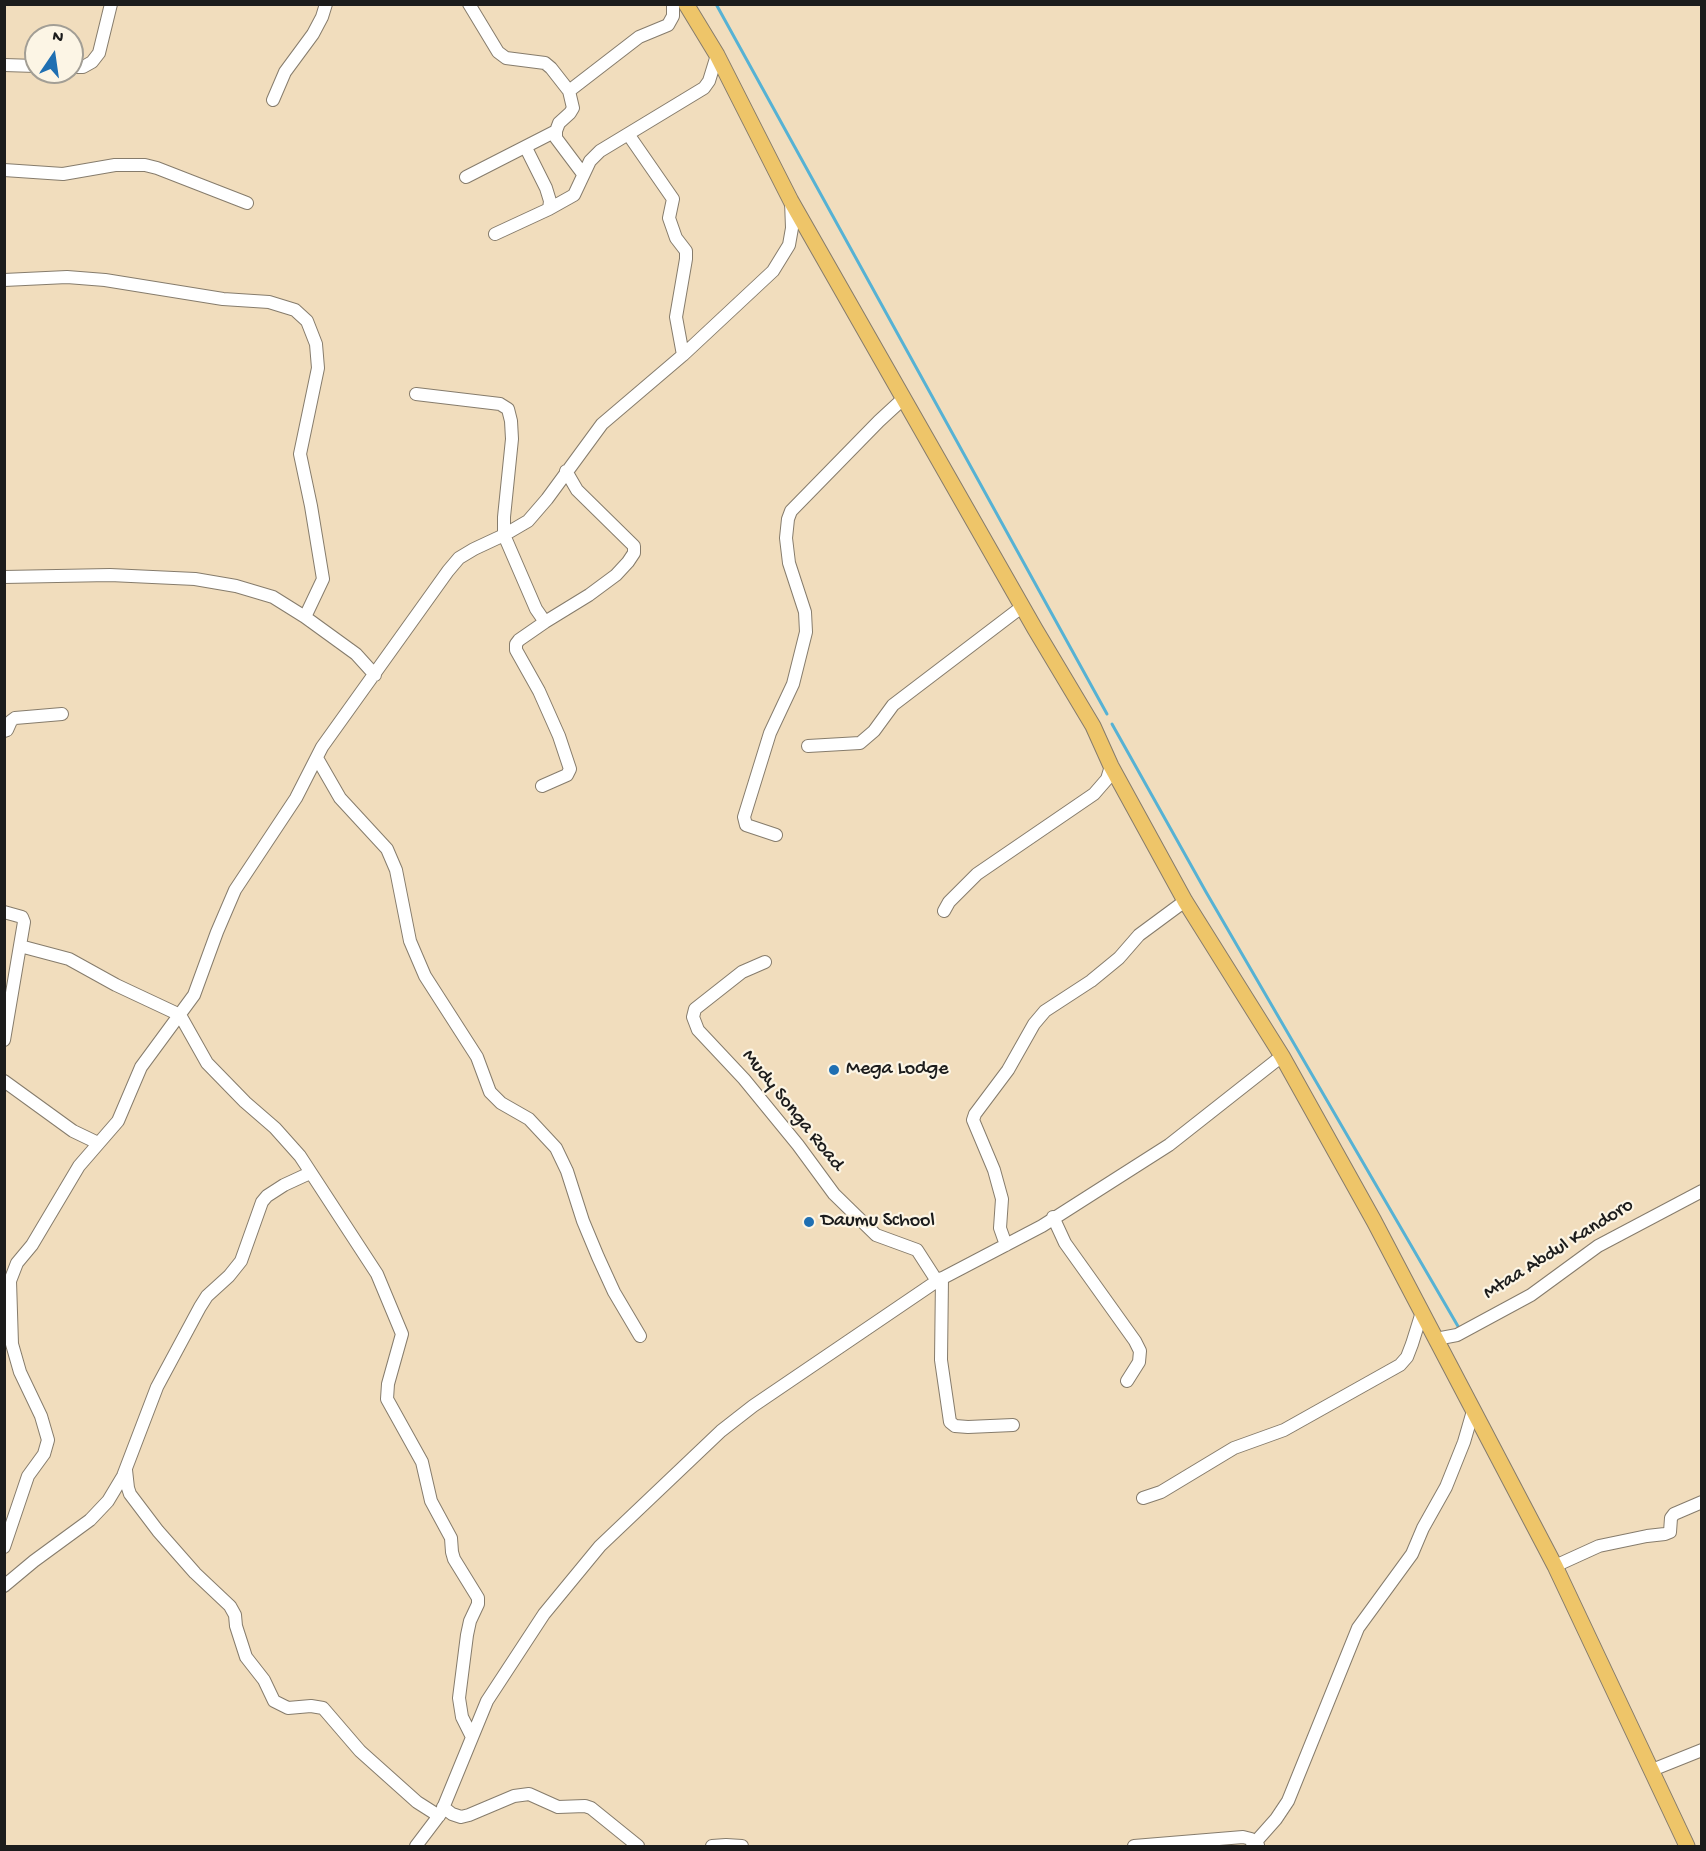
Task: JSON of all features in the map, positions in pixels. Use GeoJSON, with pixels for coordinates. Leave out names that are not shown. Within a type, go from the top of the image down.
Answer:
{"type":"FeatureCollection","features":[{"type":"Feature","properties":{"kind":"main road"},"geometry":{"type":"LineString","coordinates":[[686,4],[717,55],[791,201],[1093,726],[1111,766],[1185,901],[1282,1056],[1374,1221],[1555,1566],[1687,1846]]}},
{"type":"Feature","properties":{"kind":"street"},"geometry":{"type":"LineString","coordinates":[[84,66],[92,62],[99,53],[111,4]]}},
{"type":"Feature","properties":{"kind":"street"},"geometry":{"type":"LineString","coordinates":[[273,100],[285,72],[313,34],[326,4]]}},
{"type":"Feature","properties":{"kind":"street"},"geometry":{"type":"LineString","coordinates":[[469,4],[498,52],[506,58],[545,63],[569,91],[573,108],[559,123],[556,138],[583,174]]}},
{"type":"Feature","properties":{"kind":"street"},"geometry":{"type":"LineString","coordinates":[[569,91],[639,37],[668,25],[673,16],[673,4]]}},
{"type":"Feature","properties":{"kind":"street"},"geometry":{"type":"LineString","coordinates":[[495,234],[574,195],[590,161],[600,151],[704,88],[717,55]]}},
{"type":"Feature","properties":{"kind":"street"},"geometry":{"type":"LineString","coordinates":[[4,65],[24,66]]}},
{"type":"Feature","properties":{"kind":"street"},"geometry":{"type":"LineString","coordinates":[[466,177],[556,131]]}},
{"type":"Feature","properties":{"kind":"street"},"geometry":{"type":"LineString","coordinates":[[628,134],[673,199],[669,218],[675,238],[686,251],[676,317],[683,355]]}},
{"type":"Feature","properties":{"kind":"street"},"geometry":{"type":"LineString","coordinates":[[526,148],[546,188],[550,201],[549,209]]}},
{"type":"Feature","properties":{"kind":"street"},"geometry":{"type":"LineString","coordinates":[[4,170],[63,174],[115,165],[145,165],[247,203]]}},
{"type":"Feature","properties":{"kind":"street"},"geometry":{"type":"LineString","coordinates":[[4,1547],[28,1476],[44,1454],[48,1440],[41,1416],[20,1372],[12,1344],[10,1281],[17,1263],[32,1245],[79,1166],[118,1121],[141,1067],[194,995],[235,890],[296,798],[316,758],[342,717],[459,558],[528,521],[538,511],[602,423],[683,355],[773,271],[789,245],[792,228],[791,201]]}},
{"type":"Feature","properties":{"kind":"street"},"geometry":{"type":"LineString","coordinates":[[4,280],[67,277],[105,280],[223,299],[269,302],[295,310],[306,321],[316,344],[318,368],[300,454],[323,579],[305,617]]}},
{"type":"Feature","properties":{"kind":"street"},"geometry":{"type":"LineString","coordinates":[[416,394],[500,404],[508,409],[512,439],[504,535],[536,609],[545,621]]}},
{"type":"Feature","properties":{"kind":"street"},"geometry":{"type":"LineString","coordinates":[[776,835],[746,825],[744,817],[770,733],[793,684],[806,632],[805,612],[789,563],[786,538],[788,519],[792,511],[904,398]]}},
{"type":"Feature","properties":{"kind":"street"},"geometry":{"type":"LineString","coordinates":[[542,786],[567,775],[570,769],[559,736],[539,691],[516,650],[516,644],[545,621],[589,595],[616,575],[634,553],[634,546],[578,490],[566,471]]}},
{"type":"Feature","properties":{"kind":"street"},"geometry":{"type":"LineString","coordinates":[[4,577],[110,574],[195,579],[236,586],[273,597],[305,617],[356,654],[375,675]]}},
{"type":"Feature","properties":{"kind":"street"},"geometry":{"type":"LineString","coordinates":[[808,746],[860,743],[874,731],[893,705],[1023,606]]}},
{"type":"Feature","properties":{"kind":"street"},"geometry":{"type":"LineString","coordinates":[[356,654],[384,660]]}},
{"type":"Feature","properties":{"kind":"street"},"geometry":{"type":"LineString","coordinates":[[4,731],[8,730],[11,721],[15,718],[62,714]]}},
{"type":"Feature","properties":{"kind":"street"},"geometry":{"type":"LineString","coordinates":[[316,758],[340,798],[387,849],[396,870],[410,941],[425,976],[477,1057],[490,1092],[501,1103],[529,1119],[556,1148],[567,1171],[583,1221],[598,1257],[614,1292],[640,1336]]}},
{"type":"Feature","properties":{"kind":"street"},"geometry":{"type":"LineString","coordinates":[[944,911],[949,902],[977,874],[1094,794],[1107,779],[1111,766]]}},
{"type":"Feature","properties":{"kind":"street"},"geometry":{"type":"LineString","coordinates":[[1006,1245],[1000,1228],[1002,1199],[994,1170],[973,1120],[975,1114],[1008,1070],[1034,1024],[1045,1011],[1091,981],[1119,958],[1139,935],[1185,901]]}},
{"type":"Feature","properties":{"kind":"street"},"geometry":{"type":"LineString","coordinates":[[4,912],[22,917],[24,922],[4,1040]]}},
{"type":"Feature","properties":{"kind":"street"},"geometry":{"type":"LineString","coordinates":[[20,946],[69,959],[116,985],[180,1015],[207,1063],[291,1144],[359,1243],[377,1274],[402,1334],[388,1384],[387,1400],[422,1462],[431,1502],[452,1538],[454,1559],[478,1598],[467,1635],[459,1698],[462,1717],[472,1737]]}},
{"type":"Feature","properties":{"kind":"street","name":"Mudy Songa Road"},"geometry":{"type":"LineString","coordinates":[[765,962],[742,972],[695,1009],[693,1017],[698,1030],[744,1079],[798,1144],[834,1194],[876,1235],[917,1250],[939,1280]]}},
{"type":"Feature","properties":{"kind":"street"},"geometry":{"type":"LineString","coordinates":[[416,1846],[441,1812],[487,1701],[544,1614],[600,1546],[721,1431],[939,1280],[1042,1226],[1169,1145],[1282,1056]]}},
{"type":"Feature","properties":{"kind":"street"},"geometry":{"type":"LineString","coordinates":[[4,1081],[73,1131],[98,1143]]}},
{"type":"Feature","properties":{"kind":"street"},"geometry":{"type":"LineString","coordinates":[[4,1586],[34,1560],[90,1520],[108,1501],[126,1466],[157,1388],[200,1307],[241,1261],[262,1202],[284,1185],[310,1173]]}},
{"type":"Feature","properties":{"kind":"street","name":"Mtaa Abdul Kandoro"},"geometry":{"type":"LineString","coordinates":[[1436,1339],[1458,1335],[1531,1295],[1598,1246],[1701,1191]]}},
{"type":"Feature","properties":{"kind":"street"},"geometry":{"type":"LineString","coordinates":[[1053,1217],[1065,1243],[1140,1351],[1139,1362],[1127,1382]]}},
{"type":"Feature","properties":{"kind":"street"},"geometry":{"type":"LineString","coordinates":[[939,1280],[941,1360],[950,1422],[956,1426],[968,1427],[1013,1425]]}},
{"type":"Feature","properties":{"kind":"street"},"geometry":{"type":"LineString","coordinates":[[1143,1498],[1161,1492],[1234,1448],[1284,1430],[1400,1365],[1410,1351],[1422,1311]]}},
{"type":"Feature","properties":{"kind":"street"},"geometry":{"type":"LineString","coordinates":[[1134,1846],[1159,1843],[1181,1844],[1221,1838],[1247,1838],[1255,1845],[1276,1819],[1288,1801],[1358,1628],[1412,1554],[1423,1528],[1446,1487],[1464,1442],[1473,1411]]}},
{"type":"Feature","properties":{"kind":"street"},"geometry":{"type":"LineString","coordinates":[[126,1466],[126,1480],[130,1494],[180,1556],[230,1606],[235,1615],[236,1626],[246,1657],[264,1680],[274,1701],[288,1708],[310,1706],[323,1708],[368,1758],[417,1802],[441,1812],[461,1817],[514,1796],[529,1794],[558,1807],[585,1806],[591,1808],[638,1846]]}},
{"type":"Feature","properties":{"kind":"street"},"geometry":{"type":"LineString","coordinates":[[1555,1566],[1599,1546],[1670,1532],[1670,1521],[1674,1514],[1701,1502]]}},
{"type":"Feature","properties":{"kind":"street"},"geometry":{"type":"LineString","coordinates":[[1652,1770],[1701,1750]]}},
{"type":"Feature","properties":{"kind":"street"},"geometry":{"type":"LineString","coordinates":[[712,1846],[742,1846]]}},
{"type":"Feature","properties":{"kind":"waterway"},"geometry":{"type":"LineString","coordinates":[[716,4],[1107,714]]}},
{"type":"Feature","properties":{"kind":"waterway"},"geometry":{"type":"LineString","coordinates":[[1112,724],[1206,892],[1459,1328]]}},
{"type":"Feature","properties":{"kind":"place","name":"Mega Lodge"},"geometry":{"type":"Point","coordinates":[834,1070]}},
{"type":"Feature","properties":{"kind":"place","name":"Daumu School"},"geometry":{"type":"Point","coordinates":[809,1222]}}]}
